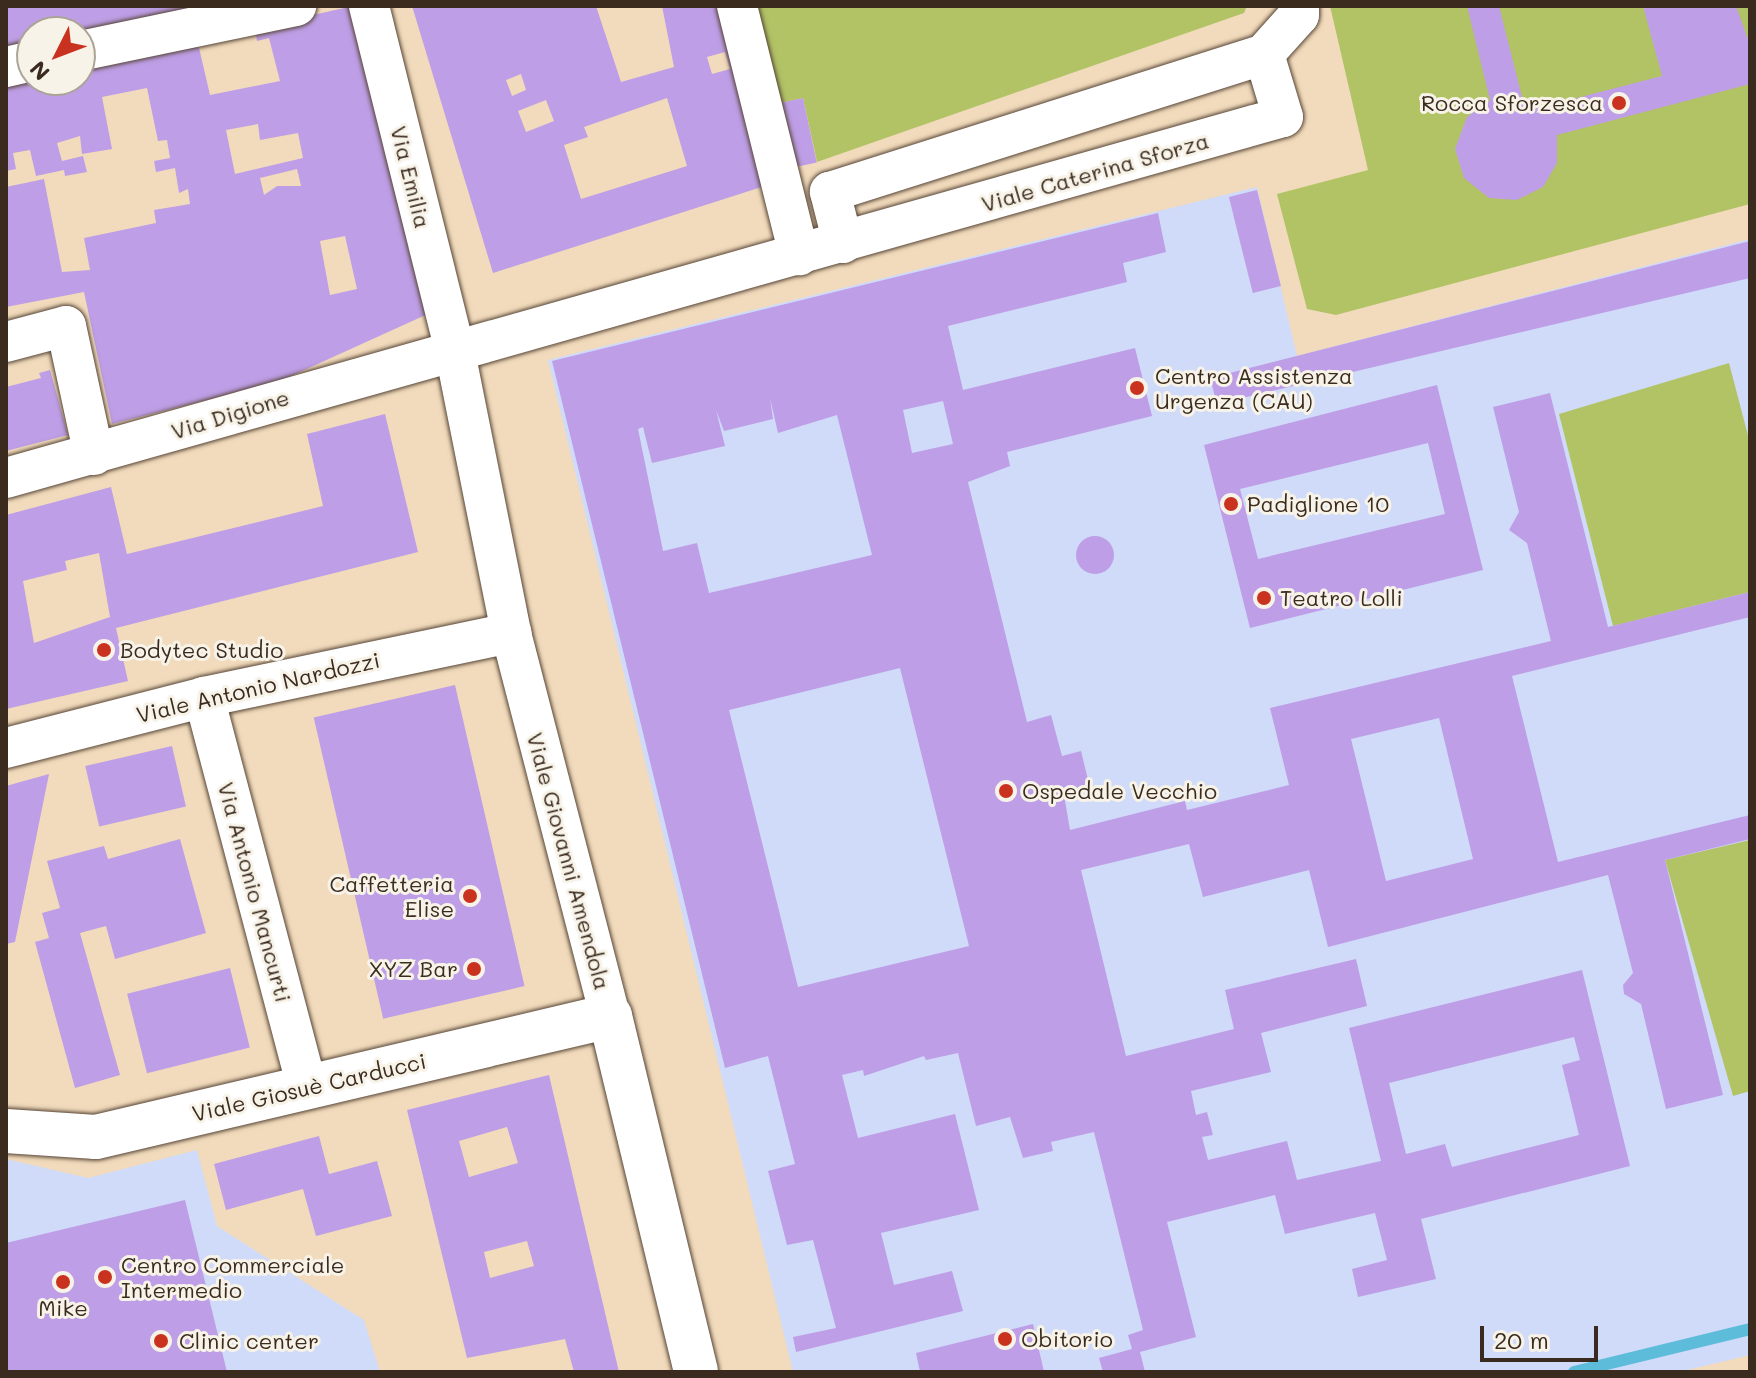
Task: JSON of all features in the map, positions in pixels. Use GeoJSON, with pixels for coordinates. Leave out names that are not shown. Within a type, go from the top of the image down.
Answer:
{"type":"FeatureCollection","features":[{"type":"Feature","properties":{"kind":"street"},"geometry":{"type":"LineString","coordinates":[[96,48],[296,6]]}},
{"type":"Feature","properties":{"kind":"street","name":"Via Emilia"},"geometry":{"type":"LineString","coordinates":[[369,6],[454,347]]}},
{"type":"Feature","properties":{"kind":"street"},"geometry":{"type":"LineString","coordinates":[[737,6],[799,255]]}},
{"type":"Feature","properties":{"kind":"street"},"geometry":{"type":"LineString","coordinates":[[843,243],[830,192],[1264,54],[1299,15],[1299,6]]}},
{"type":"Feature","properties":{"kind":"street","name":"Viale Caterina Sforza"},"geometry":{"type":"LineString","coordinates":[[454,347],[843,243],[1283,117],[1264,54]]}},
{"type":"Feature","properties":{"kind":"street"},"geometry":{"type":"LineString","coordinates":[[6,342],[66,326],[94,455]]}},
{"type":"Feature","properties":{"kind":"street","name":"Via Digione"},"geometry":{"type":"LineString","coordinates":[[6,478],[94,455],[454,347]]}},
{"type":"Feature","properties":{"kind":"street","name":"Viale Giovanni Amendola"},"geometry":{"type":"LineString","coordinates":[[454,347],[511,633],[610,1016],[696,1372]]}},
{"type":"Feature","properties":{"kind":"street","name":"Viale Antonio Nardozzi"},"geometry":{"type":"LineString","coordinates":[[6,748],[204,697],[511,633]]}},
{"type":"Feature","properties":{"kind":"street","name":"Via Antonio Mancurti"},"geometry":{"type":"LineString","coordinates":[[204,697],[307,1088]]}},
{"type":"Feature","properties":{"kind":"street","name":"Viale Giosuè Carducci"},"geometry":{"type":"LineString","coordinates":[[6,1131],[96,1137],[610,1016]]}},
{"type":"Feature","properties":{"kind":"shaded area"},"geometry":{"type":"Polygon","coordinates":[[[1257,187],[1297,356],[1750,239],[1750,1355],[1679,1372],[793,1372],[548,360],[1257,187]]]}},
{"type":"Feature","properties":{"kind":"shaded area"},"geometry":{"type":"Polygon","coordinates":[[[197,1150],[217,1226],[364,1320],[380,1372],[6,1372],[6,1159],[88,1178],[197,1150]]]}},
{"type":"Feature","properties":{"kind":"green space"},"geometry":{"type":"Polygon","coordinates":[[[744,6],[1247,6],[1244,13],[817,162],[803,98],[767,106],[744,6]]]}},
{"type":"Feature","properties":{"kind":"green space"},"geometry":{"type":"Polygon","coordinates":[[[1330,6],[1750,6],[1750,204],[1336,315],[1307,309],[1277,194],[1368,170],[1330,6]]]}},
{"type":"Feature","properties":{"kind":"green space"},"geometry":{"type":"Polygon","coordinates":[[[1729,363],[1750,443],[1750,592],[1613,626],[1559,414],[1729,363]]]}},
{"type":"Feature","properties":{"kind":"green space"},"geometry":{"type":"Polygon","coordinates":[[[1750,840],[1750,1091],[1733,1096],[1665,860],[1750,840]]]}},
{"type":"Feature","properties":{"kind":"building"},"geometry":{"type":"Polygon","coordinates":[[[6,6],[238,6],[96,29],[96,16],[16,16],[16,54],[6,56],[6,6]]]}},
{"type":"Feature","properties":{"kind":"building"},"geometry":{"type":"Polygon","coordinates":[[[353,6],[441,308],[278,382],[112,424],[84,292],[6,307],[6,187],[44,179],[62,272],[90,270],[84,238],[156,223],[154,210],[190,204],[188,189],[179,193],[175,168],[156,172],[154,161],[170,158],[167,140],[158,141],[147,88],[102,97],[112,149],[82,154],[80,136],[57,143],[62,161],[83,156],[87,172],[65,176],[64,170],[36,176],[30,150],[13,153],[16,169],[6,171],[6,78],[16,78],[16,96],[96,96],[96,60],[197,39],[210,95],[280,81],[269,38],[257,41],[255,28],[353,6]],[[258,124],[226,130],[235,174],[303,158],[298,133],[260,140],[258,124]],[[297,169],[260,178],[264,195],[277,186],[301,186],[297,169]],[[345,236],[320,241],[330,295],[357,289],[345,236]]]}},
{"type":"Feature","properties":{"kind":"building"},"geometry":{"type":"Polygon","coordinates":[[[412,6],[596,6],[621,82],[674,67],[662,6],[728,6],[771,184],[493,273],[412,6]],[[725,52],[707,57],[712,74],[730,69],[725,52]],[[521,74],[506,80],[512,96],[526,90],[521,74]],[[667,98],[584,127],[588,137],[564,145],[581,199],[687,166],[667,98]],[[546,100],[518,111],[526,132],[554,121],[546,100]]]}},
{"type":"Feature","properties":{"kind":"building","name":"Rocca Sforzesca"},"geometry":{"type":"Polygon","coordinates":[[[1467,6],[1499,6],[1523,101],[1538,108],[1662,76],[1643,6],[1736,6],[1750,45],[1750,84],[1557,135],[1557,163],[1543,187],[1517,200],[1489,198],[1464,178],[1455,149],[1467,117],[1490,100],[1467,6]]]}},
{"type":"Feature","properties":{"kind":"building"},"geometry":{"type":"Polygon","coordinates":[[[803,98],[817,163],[781,170],[767,106],[803,98]]]}},
{"type":"Feature","properties":{"kind":"building"},"geometry":{"type":"Polygon","coordinates":[[[1257,190],[1281,286],[1253,293],[1229,197],[1257,190]]]}},
{"type":"Feature","properties":{"kind":"building","name":"Ospedale Vecchio"},"geometry":{"type":"Polygon","coordinates":[[[1158,213],[1166,252],[1123,263],[1127,282],[948,326],[963,390],[1135,348],[1152,416],[1007,452],[1010,466],[968,482],[1027,722],[1051,715],[1062,756],[1081,751],[1090,788],[1064,795],[1070,830],[1185,801],[1187,810],[1289,785],[1270,708],[1551,641],[1527,543],[1509,530],[1519,512],[1493,407],[1550,393],[1608,627],[1750,592],[1750,617],[1512,676],[1558,862],[1750,815],[1750,839],[1665,860],[1723,1095],[1666,1109],[1641,1004],[1624,994],[1623,985],[1633,973],[1608,875],[1328,947],[1309,870],[1203,897],[1189,844],[1081,870],[1126,1056],[1234,1029],[1225,990],[1356,959],[1367,1006],[1261,1033],[1271,1072],[1191,1091],[1196,1115],[1207,1112],[1213,1135],[1202,1137],[1208,1160],[1287,1141],[1297,1180],[1381,1161],[1349,1028],[1582,970],[1630,1166],[1421,1219],[1436,1279],[1358,1297],[1352,1269],[1387,1260],[1375,1213],[1285,1234],[1275,1195],[1167,1222],[1196,1337],[1140,1352],[1145,1372],[1103,1372],[1099,1358],[1132,1349],[1128,1335],[1143,1330],[1094,1132],[1051,1142],[1053,1151],[1023,1158],[1010,1117],[976,1126],[958,1053],[926,1060],[924,1056],[864,1076],[863,1070],[842,1075],[858,1138],[955,1114],[979,1210],[881,1233],[894,1285],[952,1271],[963,1311],[796,1352],[793,1337],[836,1328],[813,1240],[787,1245],[768,1171],[795,1164],[768,1056],[725,1068],[552,361],[1158,213]],[[770,398],[773,419],[724,431],[716,410],[725,446],[652,463],[643,427],[638,429],[663,551],[697,543],[709,593],[872,555],[837,415],[778,433],[770,398]],[[943,401],[903,410],[912,453],[953,444],[943,401]],[[900,668],[729,710],[798,987],[969,946],[900,668]],[[1439,718],[1351,739],[1386,881],[1473,859],[1439,718]],[[1574,1037],[1389,1083],[1406,1154],[1445,1144],[1452,1167],[1579,1135],[1562,1065],[1580,1060],[1574,1037]]]}},
{"type":"Feature","properties":{"kind":"building"},"geometry":{"type":"Polygon","coordinates":[[[1750,241],[1750,278],[1217,404],[1210,378],[1750,241]]]}},
{"type":"Feature","properties":{"kind":"building"},"geometry":{"type":"Polygon","coordinates":[[[50,370],[68,435],[6,451],[6,387],[41,378],[39,373],[50,370]]]}},
{"type":"Feature","properties":{"kind":"building","name":"Padiglione 10"},"geometry":{"type":"Polygon","coordinates":[[[1437,385],[1483,570],[1250,628],[1204,445],[1437,385]],[[1428,443],[1240,489],[1258,559],[1445,514],[1428,443]]]}},
{"type":"Feature","properties":{"kind":"building"},"geometry":{"type":"Polygon","coordinates":[[[385,414],[418,552],[116,628],[128,681],[6,709],[6,515],[111,487],[127,554],[323,506],[307,434],[385,414]],[[99,553],[65,561],[67,570],[23,581],[34,643],[110,617],[99,553]]]}},
{"type":"Feature","properties":{"kind":"building"},"geometry":{"type":"Polygon","coordinates":[[[1095,536],[1108,542],[1114,555],[1108,568],[1095,574],[1082,568],[1076,555],[1082,542],[1095,536]]]}},
{"type":"Feature","properties":{"kind":"building"},"geometry":{"type":"Polygon","coordinates":[[[455,685],[525,986],[383,1019],[314,718],[455,685]]]}},
{"type":"Feature","properties":{"kind":"building"},"geometry":{"type":"Polygon","coordinates":[[[172,746],[186,806],[99,826],[85,766],[172,746]]]}},
{"type":"Feature","properties":{"kind":"building"},"geometry":{"type":"Polygon","coordinates":[[[49,774],[15,942],[6,944],[6,786],[49,774]]]}},
{"type":"Feature","properties":{"kind":"building"},"geometry":{"type":"Polygon","coordinates":[[[180,839],[206,933],[115,959],[106,926],[80,933],[120,1075],[75,1088],[35,942],[49,938],[42,913],[60,908],[47,861],[104,846],[108,859],[180,839]]]}},
{"type":"Feature","properties":{"kind":"building"},"geometry":{"type":"Polygon","coordinates":[[[230,968],[250,1048],[147,1073],[127,994],[230,968]]]}},
{"type":"Feature","properties":{"kind":"building"},"geometry":{"type":"Polygon","coordinates":[[[549,1075],[619,1372],[574,1372],[565,1339],[467,1358],[407,1110],[549,1075]],[[507,1127],[459,1141],[469,1177],[518,1163],[507,1127]],[[527,1241],[484,1252],[490,1278],[534,1266],[527,1241]]]}},
{"type":"Feature","properties":{"kind":"building"},"geometry":{"type":"Polygon","coordinates":[[[319,1136],[329,1174],[377,1161],[392,1216],[316,1236],[303,1189],[226,1210],[214,1164],[319,1136]]]}},
{"type":"Feature","properties":{"kind":"building","name":"Centro Commerciale Intermedio"},"geometry":{"type":"Polygon","coordinates":[[[185,1200],[227,1372],[6,1372],[6,1243],[185,1200]]]}},
{"type":"Feature","properties":{"kind":"building","name":"Obitorio"},"geometry":{"type":"Polygon","coordinates":[[[1033,1324],[1044,1372],[920,1372],[916,1353],[1033,1324]]]}},
{"type":"Feature","properties":{"kind":"waterway"},"geometry":{"type":"LineString","coordinates":[[1574,1372],[1750,1329]]}},
{"type":"Feature","properties":{"kind":"place","name":"Rocca Sforzesca"},"geometry":{"type":"Point","coordinates":[1619,103]}},
{"type":"Feature","properties":{"kind":"place","name":"Centro Assistenza Urgenza (CAU)"},"geometry":{"type":"Point","coordinates":[1137,388]}},
{"type":"Feature","properties":{"kind":"place","name":"Padiglione 10"},"geometry":{"type":"Point","coordinates":[1231,504]}},
{"type":"Feature","properties":{"kind":"place","name":"Teatro Lolli"},"geometry":{"type":"Point","coordinates":[1264,598]}},
{"type":"Feature","properties":{"kind":"place","name":"Bodytec Studio"},"geometry":{"type":"Point","coordinates":[104,650]}},
{"type":"Feature","properties":{"kind":"place","name":"Ospedale Vecchio"},"geometry":{"type":"Point","coordinates":[1006,791]}},
{"type":"Feature","properties":{"kind":"place","name":"Caffetteria Elise"},"geometry":{"type":"Point","coordinates":[470,896]}},
{"type":"Feature","properties":{"kind":"place","name":"XYZ Bar"},"geometry":{"type":"Point","coordinates":[474,969]}},
{"type":"Feature","properties":{"kind":"place","name":"Centro Commerciale Intermedio"},"geometry":{"type":"Point","coordinates":[105,1277]}},
{"type":"Feature","properties":{"kind":"place","name":"Mike"},"geometry":{"type":"Point","coordinates":[63,1282]}},
{"type":"Feature","properties":{"kind":"place","name":"Obitorio"},"geometry":{"type":"Point","coordinates":[1005,1339]}},
{"type":"Feature","properties":{"kind":"place","name":"Clinic center"},"geometry":{"type":"Point","coordinates":[161,1341]}}]}
